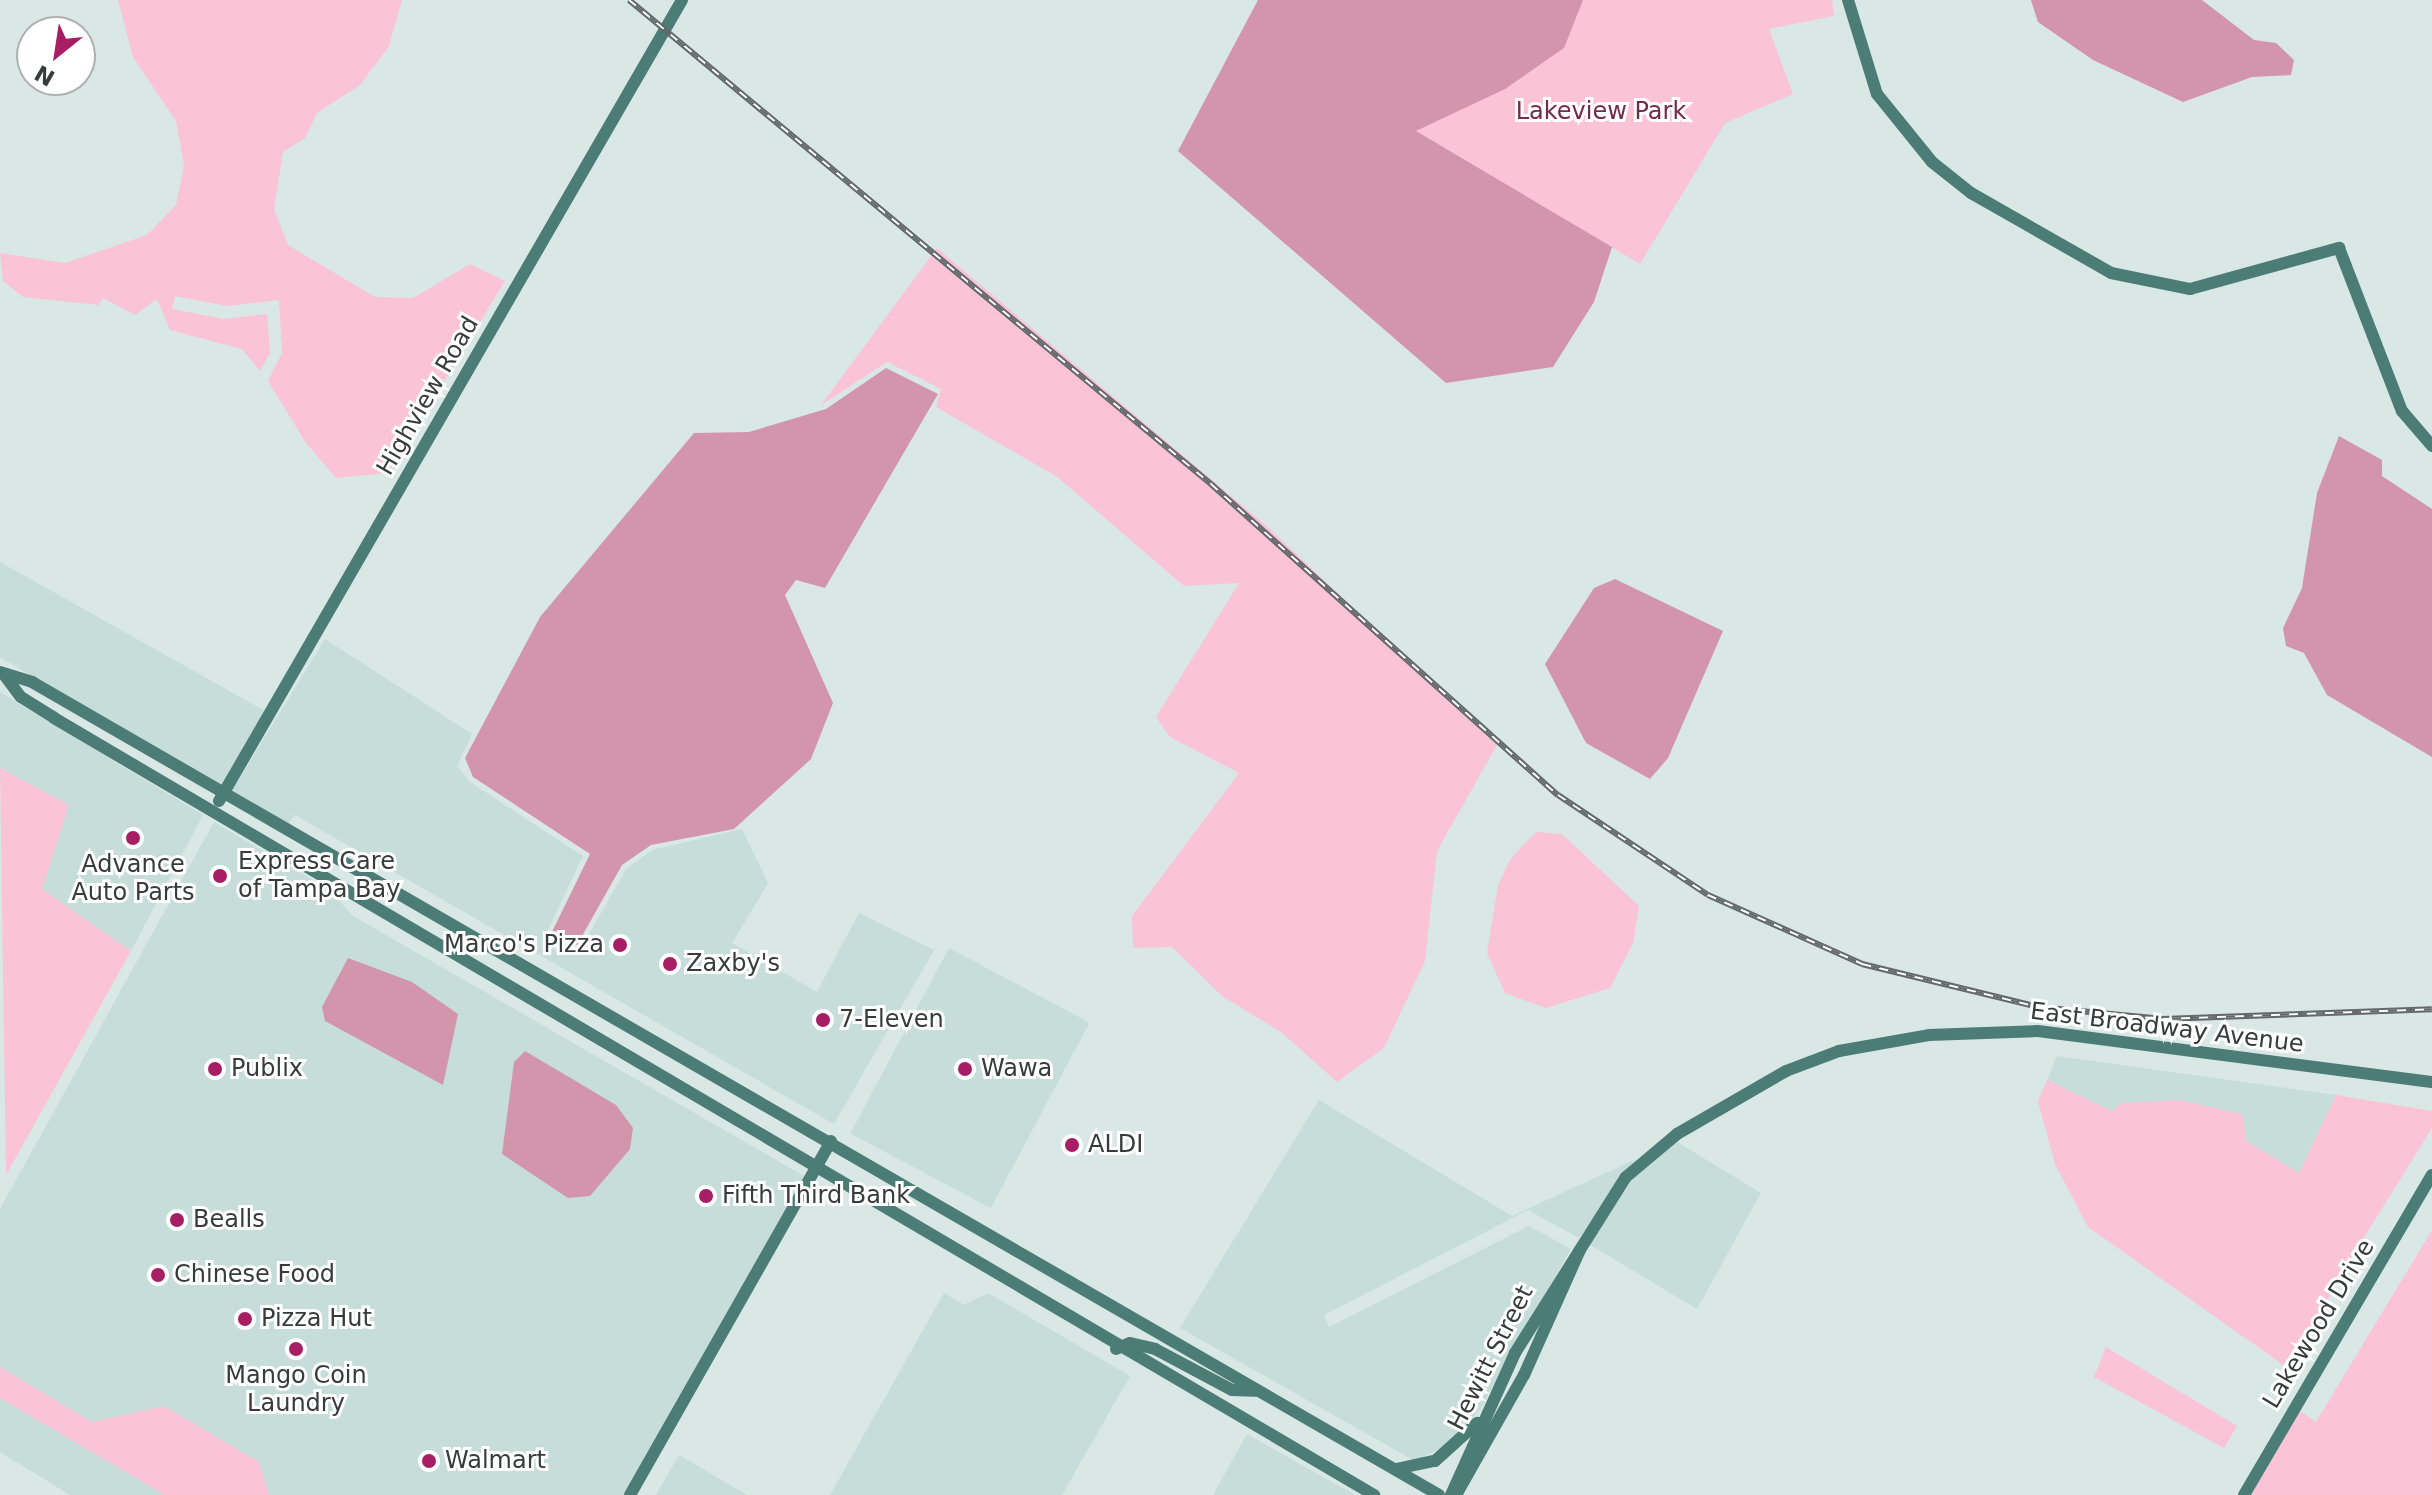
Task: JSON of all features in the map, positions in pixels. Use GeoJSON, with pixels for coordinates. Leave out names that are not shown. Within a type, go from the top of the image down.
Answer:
{"type":"FeatureCollection","features":[{"type":"Feature","properties":{"kind":"main road","name":"Highview Road"},"geometry":{"type":"LineString","coordinates":[[212,813],[682,0]]}},
{"type":"Feature","properties":{"kind":"main road"},"geometry":{"type":"LineString","coordinates":[[1848,0],[1877,94],[1932,162],[1971,193],[2111,273],[2190,289],[2339,248],[2402,411],[2432,446]]}},
{"type":"Feature","properties":{"kind":"main road"},"geometry":{"type":"LineString","coordinates":[[2,674],[32,682],[221,796],[831,1141],[1439,1495]]}},
{"type":"Feature","properties":{"kind":"main road"},"geometry":{"type":"LineString","coordinates":[[2,674],[21,697],[212,813],[1116,1349],[1374,1495]]}},
{"type":"Feature","properties":{"kind":"main road","name":"East Broadway Avenue"},"geometry":{"type":"LineString","coordinates":[[1677,1134],[1786,1071],[1839,1051],[1929,1035],[2038,1031],[2432,1082]]}},
{"type":"Feature","properties":{"kind":"main road","name":"Hewitt Street"},"geometry":{"type":"LineString","coordinates":[[1454,1495],[1487,1411],[1581,1247],[1626,1177],[1677,1134]]}},
{"type":"Feature","properties":{"kind":"main road"},"geometry":{"type":"LineString","coordinates":[[630,1495],[831,1141]]}},
{"type":"Feature","properties":{"kind":"main road","name":"Lakewood Drive"},"geometry":{"type":"LineString","coordinates":[[2244,1495],[2432,1175]]}},
{"type":"Feature","properties":{"kind":"main road","name":"Hewitt Street"},"geometry":{"type":"LineString","coordinates":[[1454,1495],[1524,1375],[1581,1247]]}},
{"type":"Feature","properties":{"kind":"main road"},"geometry":{"type":"LineString","coordinates":[[1116,1349],[1130,1343],[1155,1349],[1232,1390],[1258,1391]]}},
{"type":"Feature","properties":{"kind":"main road"},"geometry":{"type":"LineString","coordinates":[[1396,1469],[1458,1446],[1487,1411]]}},
{"type":"Feature","properties":{"kind":"shaded area"},"geometry":{"type":"Polygon","coordinates":[[[1258,0],[1583,0],[1564,48],[1505,89],[1416,131],[1612,247],[1594,302],[1553,367],[1446,383],[1178,151],[1258,0]]]}},
{"type":"Feature","properties":{"kind":"shaded area"},"geometry":{"type":"Polygon","coordinates":[[[2031,0],[2202,0],[2254,40],[2276,43],[2294,60],[2291,75],[2252,77],[2183,102],[2093,60],[2038,22],[2031,0]]]}},
{"type":"Feature","properties":{"kind":"shaded area"},"geometry":{"type":"Polygon","coordinates":[[[886,368],[938,394],[825,588],[796,580],[785,595],[833,703],[811,759],[734,829],[651,845],[622,865],[577,945],[564,941],[561,949],[560,938],[550,936],[590,854],[473,777],[465,758],[540,617],[694,433],[749,432],[826,409],[886,368]]]}},
{"type":"Feature","properties":{"kind":"shaded area"},"geometry":{"type":"Polygon","coordinates":[[[2339,436],[2382,460],[2382,476],[2432,509],[2432,757],[2327,695],[2304,653],[2286,646],[2283,628],[2302,588],[2317,493],[2339,436]]]}},
{"type":"Feature","properties":{"kind":"shaded area"},"geometry":{"type":"Polygon","coordinates":[[[0,562],[265,711],[220,787],[0,657],[0,562]]]}},
{"type":"Feature","properties":{"kind":"shaded area"},"geometry":{"type":"Polygon","coordinates":[[[1615,579],[1723,631],[1668,758],[1650,779],[1586,743],[1545,664],[1594,588],[1615,579]]]}},
{"type":"Feature","properties":{"kind":"shaded area"},"geometry":{"type":"Polygon","coordinates":[[[325,639],[472,734],[457,766],[470,782],[583,856],[545,936],[558,954],[580,950],[626,869],[652,850],[742,829],[768,883],[732,943],[817,992],[859,913],[934,950],[834,1124],[295,815],[288,824],[230,794],[325,639]]]}},
{"type":"Feature","properties":{"kind":"shaded area"},"geometry":{"type":"Polygon","coordinates":[[[0,692],[203,815],[131,951],[41,889],[69,806],[0,768],[0,692]]]}},
{"type":"Feature","properties":{"kind":"shaded area"},"geometry":{"type":"Polygon","coordinates":[[[214,822],[328,889],[353,916],[804,1176],[623,1495],[70,1495],[0,1452],[0,1209],[214,822]]]}},
{"type":"Feature","properties":{"kind":"shaded area"},"geometry":{"type":"Polygon","coordinates":[[[949,948],[1089,1023],[991,1208],[850,1133],[949,948]]]}},
{"type":"Feature","properties":{"kind":"shaded area"},"geometry":{"type":"Polygon","coordinates":[[[348,958],[412,982],[458,1014],[443,1085],[325,1021],[322,1007],[348,958]]]}},
{"type":"Feature","properties":{"kind":"shaded area"},"geometry":{"type":"Polygon","coordinates":[[[525,1051],[616,1105],[633,1128],[630,1149],[590,1196],[568,1198],[502,1154],[514,1062],[525,1051]]]}},
{"type":"Feature","properties":{"kind":"shaded area"},"geometry":{"type":"Polygon","coordinates":[[[2057,1056],[2336,1095],[2299,1173],[2246,1141],[2242,1114],[2112,1111],[2047,1080],[2057,1056]]]}},
{"type":"Feature","properties":{"kind":"shaded area"},"geometry":{"type":"Polygon","coordinates":[[[1319,1100],[1512,1216],[1636,1159],[1579,1238],[1528,1210],[1324,1315],[1329,1327],[1529,1226],[1571,1249],[1481,1408],[1454,1442],[1415,1461],[1180,1328],[1319,1100]]]}},
{"type":"Feature","properties":{"kind":"shaded area"},"geometry":{"type":"Polygon","coordinates":[[[1677,1142],[1761,1193],[1697,1309],[1589,1244],[1631,1181],[1677,1142]]]}},
{"type":"Feature","properties":{"kind":"shaded area"},"geometry":{"type":"Polygon","coordinates":[[[944,1293],[964,1305],[988,1293],[1130,1376],[1062,1495],[830,1495],[944,1293]]]}},
{"type":"Feature","properties":{"kind":"shaded area"},"geometry":{"type":"Polygon","coordinates":[[[1247,1434],[1355,1495],[1213,1495],[1247,1434]]]}},
{"type":"Feature","properties":{"kind":"shaded area"},"geometry":{"type":"Polygon","coordinates":[[[679,1455],[747,1495],[656,1495],[679,1455]]]}},
{"type":"Feature","properties":{"kind":"green space"},"geometry":{"type":"Polygon","coordinates":[[[118,0],[402,0],[389,46],[360,85],[317,113],[305,138],[283,152],[274,209],[288,245],[375,297],[413,298],[470,264],[505,281],[388,473],[336,478],[306,443],[268,381],[282,353],[279,300],[227,306],[175,296],[172,309],[224,319],[267,314],[270,353],[260,371],[242,349],[170,330],[157,299],[135,315],[103,298],[99,305],[23,297],[3,281],[0,253],[65,263],[147,235],[176,205],[184,165],[176,121],[133,57],[118,0]]]}},
{"type":"Feature","properties":{"kind":"green space","name":"Lakeview Park"},"geometry":{"type":"Polygon","coordinates":[[[1490,0],[1832,0],[1834,16],[1769,29],[1793,94],[1725,123],[1640,264],[1416,131],[1490,0]]]}},
{"type":"Feature","properties":{"kind":"green space"},"geometry":{"type":"Polygon","coordinates":[[[937,248],[1270,529],[1497,745],[1437,851],[1425,961],[1384,1048],[1337,1082],[1281,1032],[1222,996],[1172,947],[1133,948],[1132,916],[1239,773],[1170,737],[1156,717],[1239,583],[1184,586],[1056,476],[936,407],[941,389],[887,362],[821,405],[937,248]]]}},
{"type":"Feature","properties":{"kind":"green space"},"geometry":{"type":"Polygon","coordinates":[[[0,768],[69,805],[42,889],[131,951],[6,1175],[0,768]]]}},
{"type":"Feature","properties":{"kind":"green space"},"geometry":{"type":"Polygon","coordinates":[[[1536,832],[1562,834],[1639,906],[1633,943],[1610,988],[1546,1008],[1505,993],[1487,953],[1498,885],[1511,858],[1536,832]]]}},
{"type":"Feature","properties":{"kind":"green space"},"geometry":{"type":"Polygon","coordinates":[[[2047,1080],[2112,1111],[2122,1103],[2179,1100],[2242,1114],[2246,1141],[2299,1173],[2336,1095],[2432,1111],[2432,1128],[2335,1284],[2296,1374],[2088,1227],[2055,1164],[2038,1101],[2047,1080]]]}},
{"type":"Feature","properties":{"kind":"green space"},"geometry":{"type":"Polygon","coordinates":[[[2432,1230],[2432,1495],[2250,1495],[2300,1411],[2316,1422],[2432,1230]]]}},
{"type":"Feature","properties":{"kind":"green space"},"geometry":{"type":"Polygon","coordinates":[[[2106,1347],[2237,1426],[2224,1448],[2094,1377],[2106,1347]]]}},
{"type":"Feature","properties":{"kind":"green space"},"geometry":{"type":"Polygon","coordinates":[[[0,1367],[92,1422],[164,1406],[259,1462],[269,1495],[165,1495],[0,1398],[0,1367]]]}},
{"type":"Feature","properties":{"kind":"railway"},"geometry":{"type":"LineString","coordinates":[[629,0],[1211,484],[1558,795],[1708,895],[1862,964],[2038,1007],[2163,1019],[2432,1009]]}},
{"type":"Feature","properties":{"kind":"place","name":"Advance Auto Parts"},"geometry":{"type":"Point","coordinates":[133,838]}},
{"type":"Feature","properties":{"kind":"place","name":"Express Care of Tampa Bay"},"geometry":{"type":"Point","coordinates":[220,876]}},
{"type":"Feature","properties":{"kind":"place","name":"Marco's Pizza"},"geometry":{"type":"Point","coordinates":[620,945]}},
{"type":"Feature","properties":{"kind":"place","name":"Zaxby's"},"geometry":{"type":"Point","coordinates":[670,964]}},
{"type":"Feature","properties":{"kind":"place","name":"7-Eleven"},"geometry":{"type":"Point","coordinates":[823,1020]}},
{"type":"Feature","properties":{"kind":"place","name":"Publix"},"geometry":{"type":"Point","coordinates":[215,1069]}},
{"type":"Feature","properties":{"kind":"place","name":"Wawa"},"geometry":{"type":"Point","coordinates":[965,1069]}},
{"type":"Feature","properties":{"kind":"place","name":"ALDI"},"geometry":{"type":"Point","coordinates":[1072,1145]}},
{"type":"Feature","properties":{"kind":"place","name":"Fifth Third Bank"},"geometry":{"type":"Point","coordinates":[706,1196]}},
{"type":"Feature","properties":{"kind":"place","name":"Bealls"},"geometry":{"type":"Point","coordinates":[177,1220]}},
{"type":"Feature","properties":{"kind":"place","name":"Chinese Food"},"geometry":{"type":"Point","coordinates":[158,1275]}},
{"type":"Feature","properties":{"kind":"place","name":"Pizza Hut"},"geometry":{"type":"Point","coordinates":[245,1319]}},
{"type":"Feature","properties":{"kind":"place","name":"Mango Coin Laundry"},"geometry":{"type":"Point","coordinates":[296,1349]}},
{"type":"Feature","properties":{"kind":"place","name":"Walmart"},"geometry":{"type":"Point","coordinates":[429,1461]}}]}
